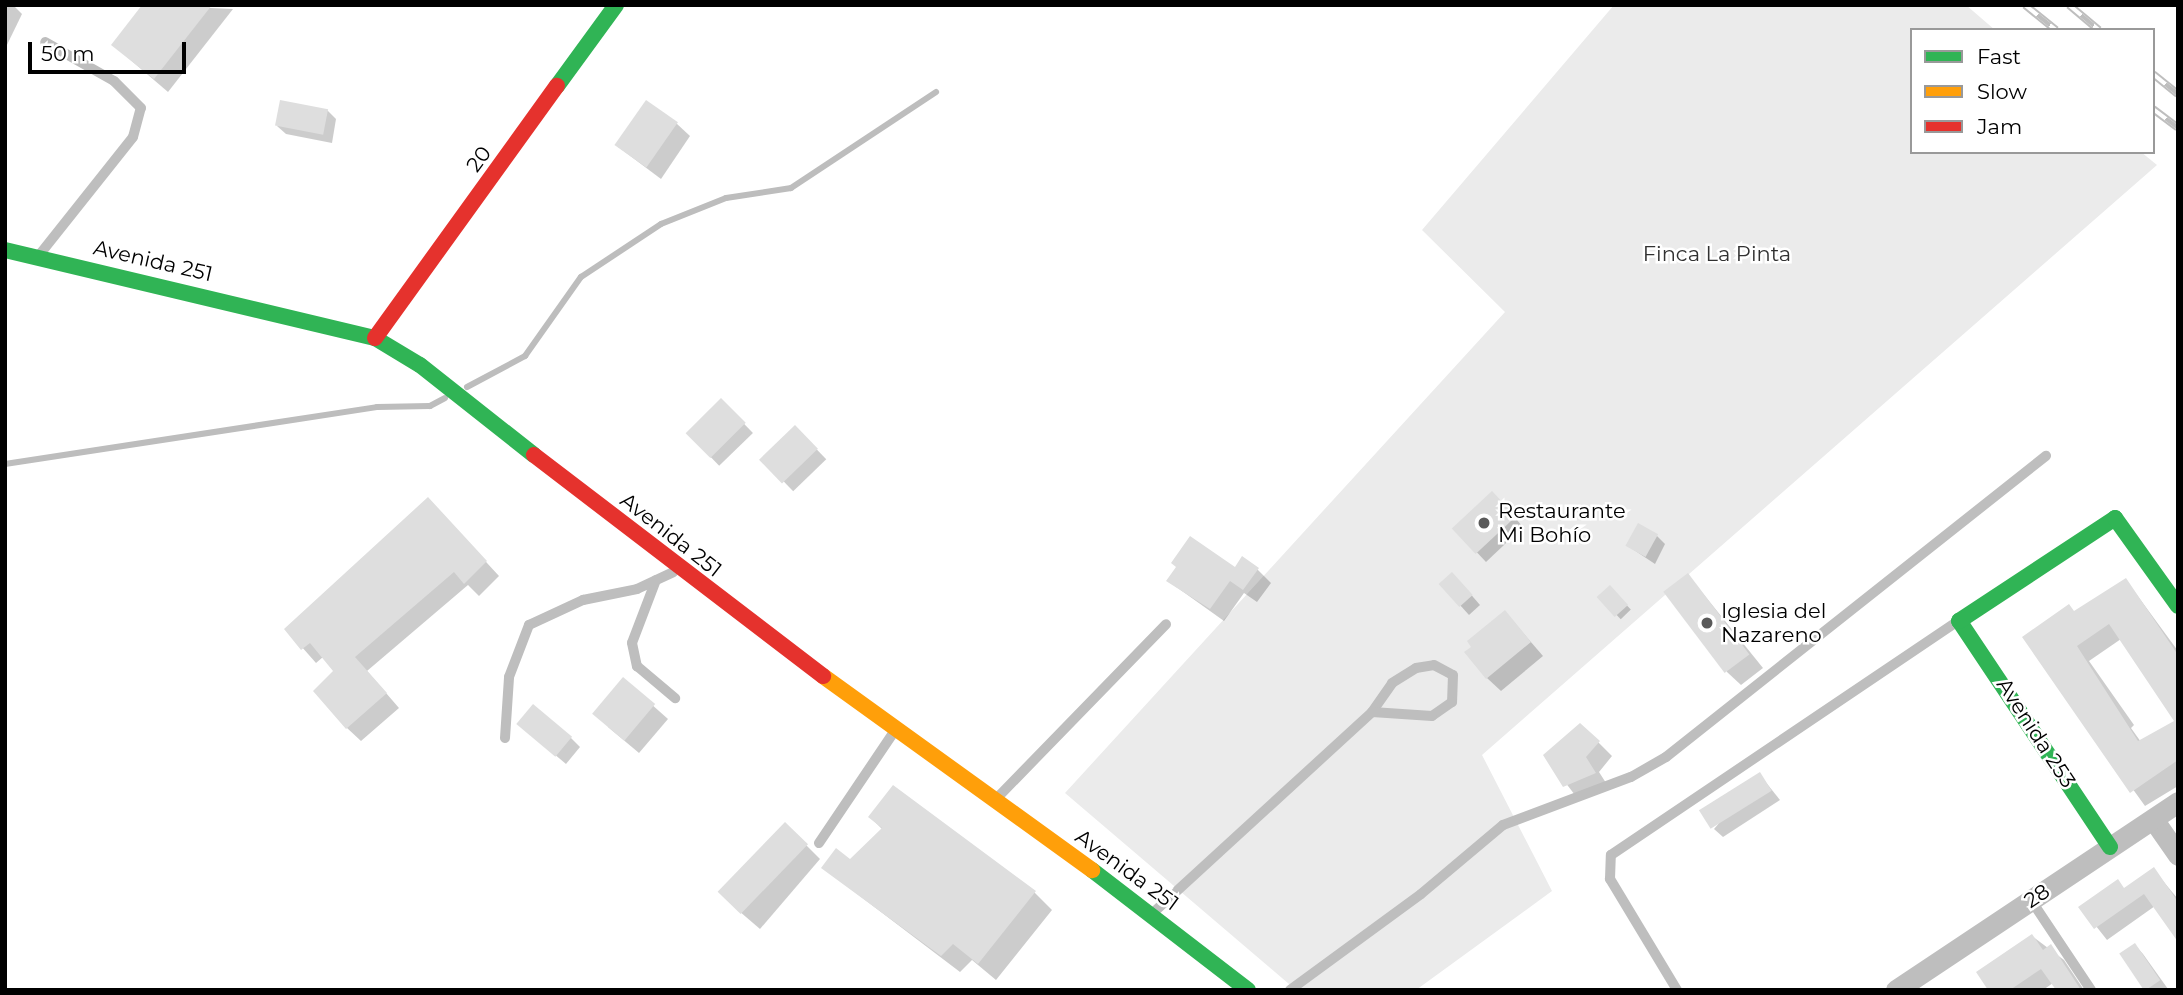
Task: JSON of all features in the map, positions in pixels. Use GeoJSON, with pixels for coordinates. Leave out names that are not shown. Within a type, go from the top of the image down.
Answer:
{"type":"FeatureCollection","features":[{"type":"Feature","properties":{"kind":"main road","name":"20"},"geometry":{"type":"LineString","coordinates":[[375,338],[616,5]]}},
{"type":"Feature","properties":{"kind":"main road","name":"Avenida 251"},"geometry":{"type":"LineString","coordinates":[[5,250],[375,338],[420,365],[517,438],[678,569],[895,730],[1153,913],[1248,990]]}},
{"type":"Feature","properties":{"kind":"main road"},"geometry":{"type":"LineString","coordinates":[[1959,621],[2115,518],[2178,606]]}},
{"type":"Feature","properties":{"kind":"main road","name":"Avenida 253"},"geometry":{"type":"LineString","coordinates":[[1959,621],[2110,847]]}},
{"type":"Feature","properties":{"kind":"street","name":"28"},"geometry":{"type":"LineString","coordinates":[[1896,990],[2178,802]]}},
{"type":"Feature","properties":{"kind":"street"},"geometry":{"type":"LineString","coordinates":[[2153,818],[2178,855]]}},
{"type":"Feature","properties":{"kind":"lane"},"geometry":{"type":"LineString","coordinates":[[38,256],[133,137],[141,108],[114,81],[44,42]]}},
{"type":"Feature","properties":{"kind":"lane"},"geometry":{"type":"LineString","coordinates":[[1290,990],[1421,894],[1503,825],[1631,777],[1666,757],[2046,456]]}},
{"type":"Feature","properties":{"kind":"lane"},"geometry":{"type":"LineString","coordinates":[[505,738],[509,677],[529,625],[583,600],[637,589],[678,569]]}},
{"type":"Feature","properties":{"kind":"lane"},"geometry":{"type":"LineString","coordinates":[[656,580],[632,643],[637,666],[675,698]]}},
{"type":"Feature","properties":{"kind":"lane"},"geometry":{"type":"LineString","coordinates":[[1677,990],[1610,878],[1611,855],[1959,621]]}},
{"type":"Feature","properties":{"kind":"lane"},"geometry":{"type":"LineString","coordinates":[[994,801],[1166,624]]}},
{"type":"Feature","properties":{"kind":"lane"},"geometry":{"type":"LineString","coordinates":[[1153,913],[1372,712],[1392,683],[1416,668],[1434,665],[1453,675],[1452,702],[1432,716],[1372,712]]}},
{"type":"Feature","properties":{"kind":"lane"},"geometry":{"type":"LineString","coordinates":[[819,843],[895,730]]}},
{"type":"Feature","properties":{"kind":"lane"},"geometry":{"type":"LineString","coordinates":[[2031,900],[2091,990]]}},
{"type":"Feature","properties":{"kind":"green space","name":"Finca La Pinta"},"geometry":{"type":"Polygon","coordinates":[[[1614,5],[1966,5],[1993,28],[1910,28],[1910,154],[2143,154],[2157,165],[1482,755],[1552,891],[1416,990],[1296,990],[1065,793],[1505,312],[1422,230],[1614,5]]]}},
{"type":"Feature","properties":{"kind":"building"},"geometry":{"type":"Polygon","coordinates":[[[142,5],[212,5],[154,79],[111,45],[142,5]]]}},
{"type":"Feature","properties":{"kind":"building"},"geometry":{"type":"Polygon","coordinates":[[[280,100],[328,109],[323,135],[275,126],[280,100]]]}},
{"type":"Feature","properties":{"kind":"building"},"geometry":{"type":"Polygon","coordinates":[[[646,100],[678,122],[646,167],[614,145],[646,100]]]}},
{"type":"Feature","properties":{"kind":"building"},"geometry":{"type":"Polygon","coordinates":[[[721,398],[746,423],[710,458],[686,433],[721,398]]]}},
{"type":"Feature","properties":{"kind":"building"},"geometry":{"type":"Polygon","coordinates":[[[795,425],[818,449],[782,483],[759,460],[795,425]]]}},
{"type":"Feature","properties":{"kind":"building","name":"Restaurante Mi Bohío"},"geometry":{"type":"Polygon","coordinates":[[[1492,491],[1516,517],[1476,554],[1452,529],[1492,491]]]}},
{"type":"Feature","properties":{"kind":"building"},"geometry":{"type":"Polygon","coordinates":[[[428,497],[487,561],[464,584],[454,572],[355,657],[387,693],[346,729],[313,691],[333,671],[310,643],[301,650],[284,629],[428,497]]]}},
{"type":"Feature","properties":{"kind":"building"},"geometry":{"type":"Polygon","coordinates":[[[1638,523],[1658,534],[1646,557],[1625,546],[1638,523]]]}},
{"type":"Feature","properties":{"kind":"building"},"geometry":{"type":"Polygon","coordinates":[[[1190,536],[1235,567],[1242,556],[1259,568],[1243,590],[1230,581],[1210,609],[1166,581],[1176,567],[1171,563],[1190,536]]]}},
{"type":"Feature","properties":{"kind":"building"},"geometry":{"type":"Polygon","coordinates":[[[1452,572],[1473,595],[1459,607],[1439,584],[1452,572]]]}},
{"type":"Feature","properties":{"kind":"building","name":"Iglesia del Nazareno"},"geometry":{"type":"Polygon","coordinates":[[[1688,573],[1749,654],[1725,673],[1663,592],[1688,573]]]}},
{"type":"Feature","properties":{"kind":"building"},"geometry":{"type":"Polygon","coordinates":[[[2126,578],[2178,655],[2178,760],[2130,793],[2022,637],[2069,604],[2074,611],[2126,578]],[[2109,624],[2077,646],[2138,741],[2174,721],[2109,624]]]}},
{"type":"Feature","properties":{"kind":"building"},"geometry":{"type":"Polygon","coordinates":[[[1610,585],[1628,605],[1615,617],[1597,597],[1610,585]]]}},
{"type":"Feature","properties":{"kind":"building"},"geometry":{"type":"Polygon","coordinates":[[[1505,610],[1531,642],[1486,679],[1464,652],[1471,647],[1467,641],[1505,610]]]}},
{"type":"Feature","properties":{"kind":"building"},"geometry":{"type":"Polygon","coordinates":[[[623,677],[655,704],[624,741],[592,714],[623,677]]]}},
{"type":"Feature","properties":{"kind":"building"},"geometry":{"type":"Polygon","coordinates":[[[533,704],[572,737],[555,757],[516,724],[533,704]]]}},
{"type":"Feature","properties":{"kind":"building"},"geometry":{"type":"Polygon","coordinates":[[[1580,723],[1600,741],[1586,757],[1596,773],[1563,787],[1543,755],[1580,723]]]}},
{"type":"Feature","properties":{"kind":"building"},"geometry":{"type":"Polygon","coordinates":[[[1760,772],[1772,791],[1711,829],[1699,810],[1760,772]]]}},
{"type":"Feature","properties":{"kind":"building"},"geometry":{"type":"Polygon","coordinates":[[[893,785],[1036,891],[978,964],[953,944],[941,956],[821,868],[836,848],[850,859],[882,828],[868,817],[893,785]]]}},
{"type":"Feature","properties":{"kind":"building"},"geometry":{"type":"Polygon","coordinates":[[[785,822],[808,844],[741,914],[718,892],[785,822]]]}},
{"type":"Feature","properties":{"kind":"building"},"geometry":{"type":"Polygon","coordinates":[[[2154,867],[2178,902],[2178,942],[2144,894],[2094,929],[2078,907],[2118,879],[2124,888],[2154,867]]]}},
{"type":"Feature","properties":{"kind":"building"},"geometry":{"type":"Polygon","coordinates":[[[2032,934],[2043,950],[2051,944],[2081,990],[2056,990],[2041,969],[2010,990],[1988,990],[1976,972],[2032,934]]]}},
{"type":"Feature","properties":{"kind":"building"},"geometry":{"type":"Polygon","coordinates":[[[2135,943],[2160,980],[2144,990],[2119,954],[2135,943]]]}},
{"type":"Feature","properties":{"kind":"waterway"},"geometry":{"type":"LineString","coordinates":[[467,387],[525,356],[581,277],[661,224],[726,198],[791,188],[936,92]]}},
{"type":"Feature","properties":{"kind":"waterway"},"geometry":{"type":"LineString","coordinates":[[5,464],[377,407],[430,406],[445,398]]}},
{"type":"Feature","properties":{"kind":"railway"},"geometry":{"type":"LineString","coordinates":[[2025,5],[2054,28]]}},
{"type":"Feature","properties":{"kind":"railway"},"geometry":{"type":"LineString","coordinates":[[2069,5],[2097,28]]}},
{"type":"Feature","properties":{"kind":"railway"},"geometry":{"type":"LineString","coordinates":[[2155,76],[2178,94]]}},
{"type":"Feature","properties":{"kind":"railway"},"geometry":{"type":"LineString","coordinates":[[2155,111],[2178,128]]}},
{"type":"Feature","properties":{"kind":"traffic: fast"},"geometry":{"type":"LineString","coordinates":[[557,86],[616,5]]}},
{"type":"Feature","properties":{"kind":"traffic: fast"},"geometry":{"type":"LineString","coordinates":[[5,250],[375,338],[420,365],[534,455]]}},
{"type":"Feature","properties":{"kind":"traffic: fast"},"geometry":{"type":"LineString","coordinates":[[2110,847],[1959,621],[2115,518],[2178,606]]}},
{"type":"Feature","properties":{"kind":"traffic: fast"},"geometry":{"type":"LineString","coordinates":[[1092,870],[1248,990]]}},
{"type":"Feature","properties":{"kind":"traffic: slow"},"geometry":{"type":"LineString","coordinates":[[823,676],[1092,870]]}},
{"type":"Feature","properties":{"kind":"traffic: jam"},"geometry":{"type":"LineString","coordinates":[[375,338],[557,86]]}},
{"type":"Feature","properties":{"kind":"traffic: jam"},"geometry":{"type":"LineString","coordinates":[[534,455],[823,676]]}},
{"type":"Feature","properties":{"kind":"place","name":"Restaurante Mi Bohío"},"geometry":{"type":"Point","coordinates":[1484,523]}},
{"type":"Feature","properties":{"kind":"place","name":"Iglesia del Nazareno"},"geometry":{"type":"Point","coordinates":[1707,623]}}]}
